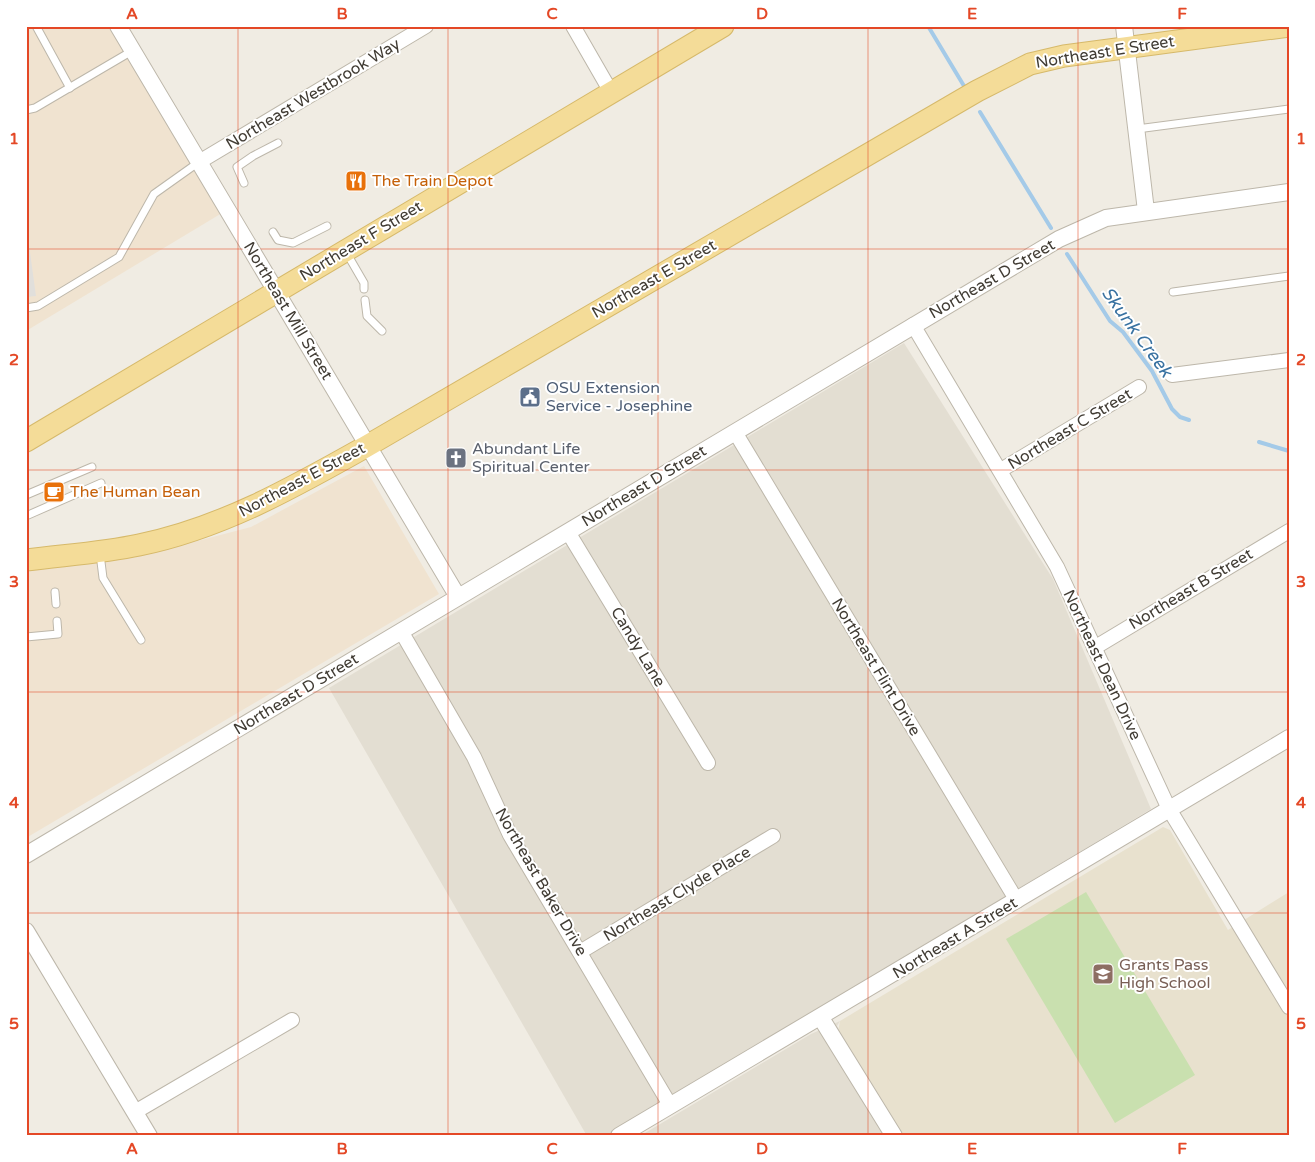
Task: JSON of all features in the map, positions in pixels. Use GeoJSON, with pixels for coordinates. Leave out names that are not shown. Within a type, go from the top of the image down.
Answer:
{"type":"FeatureCollection","features":[{"type":"Feature","properties":{"kind":"main road","name":"Northeast F Street"},"geometry":{"type":"LineString","coordinates":[[26,441],[611,92],[699,36],[722,26]]}},
{"type":"Feature","properties":{"kind":"main road","name":"Northeast E Street"},"geometry":{"type":"LineString","coordinates":[[26,560],[138,546],[206,527],[273,498],[367,446],[1008,74],[1030,64],[1127,47],[1289,26]]}},
{"type":"Feature","properties":{"kind":"street","name":"Northeast Mill Street"},"geometry":{"type":"LineString","coordinates":[[118,26],[458,597]]}},
{"type":"Feature","properties":{"kind":"street","name":"Northeast Westbrook Way"},"geometry":{"type":"LineString","coordinates":[[199,162],[426,26]]}},
{"type":"Feature","properties":{"kind":"street"},"geometry":{"type":"LineString","coordinates":[[573,26],[611,92]]}},
{"type":"Feature","properties":{"kind":"street"},"geometry":{"type":"LineString","coordinates":[[1124,26],[1146,211]]}},
{"type":"Feature","properties":{"kind":"street","name":"Northeast D Street"},"geometry":{"type":"LineString","coordinates":[[26,855],[1059,239],[1106,218],[1289,192]]}},
{"type":"Feature","properties":{"kind":"street","name":"Northeast Dean Drive"},"geometry":{"type":"LineString","coordinates":[[913,325],[1058,567],[1169,809],[1288,1008]]}},
{"type":"Feature","properties":{"kind":"street"},"geometry":{"type":"LineString","coordinates":[[1172,375],[1289,360]]}},
{"type":"Feature","properties":{"kind":"street","name":"Northeast C Street"},"geometry":{"type":"LineString","coordinates":[[1000,470],[1140,387]]}},
{"type":"Feature","properties":{"kind":"street","name":"Northeast Flint Drive"},"geometry":{"type":"LineString","coordinates":[[734,432],[1017,901]]}},
{"type":"Feature","properties":{"kind":"street","name":"Northeast B Street"},"geometry":{"type":"LineString","coordinates":[[1094,648],[1289,531]]}},
{"type":"Feature","properties":{"kind":"street","name":"Candy Lane"},"geometry":{"type":"LineString","coordinates":[[568,532],[708,763]]}},
{"type":"Feature","properties":{"kind":"street","name":"Northeast Baker Drive"},"geometry":{"type":"LineString","coordinates":[[401,631],[457,725],[510,835],[670,1105]]}},
{"type":"Feature","properties":{"kind":"street","name":"Northeast A Street"},"geometry":{"type":"LineString","coordinates":[[619,1136],[821,1018],[1289,738]]}},
{"type":"Feature","properties":{"kind":"street","name":"Northeast Clyde Place"},"geometry":{"type":"LineString","coordinates":[[580,952],[773,836]]}},
{"type":"Feature","properties":{"kind":"street"},"geometry":{"type":"LineString","coordinates":[[28,938],[149,1136]]}},
{"type":"Feature","properties":{"kind":"street"},"geometry":{"type":"LineString","coordinates":[[821,1018],[894,1136]]}},
{"type":"Feature","properties":{"kind":"street"},"geometry":{"type":"LineString","coordinates":[[135,1112],[292,1020]]}},
{"type":"Feature","properties":{"kind":"lane"},"geometry":{"type":"LineString","coordinates":[[36,26],[70,88]]}},
{"type":"Feature","properties":{"kind":"lane"},"geometry":{"type":"LineString","coordinates":[[26,110],[35,108],[133,51]]}},
{"type":"Feature","properties":{"kind":"lane"},"geometry":{"type":"LineString","coordinates":[[1137,128],[1289,109]]}},
{"type":"Feature","properties":{"kind":"lane"},"geometry":{"type":"LineString","coordinates":[[244,183],[237,167],[278,143]]}},
{"type":"Feature","properties":{"kind":"lane"},"geometry":{"type":"LineString","coordinates":[[26,308],[38,306],[119,257],[154,194],[199,162]]}},
{"type":"Feature","properties":{"kind":"lane"},"geometry":{"type":"LineString","coordinates":[[273,232],[278,240],[293,243],[328,226]]}},
{"type":"Feature","properties":{"kind":"lane"},"geometry":{"type":"LineString","coordinates":[[345,251],[364,283],[364,289]]}},
{"type":"Feature","properties":{"kind":"lane"},"geometry":{"type":"LineString","coordinates":[[1173,292],[1289,276]]}},
{"type":"Feature","properties":{"kind":"lane"},"geometry":{"type":"LineString","coordinates":[[365,300],[367,316],[382,331]]}},
{"type":"Feature","properties":{"kind":"lane"},"geometry":{"type":"LineString","coordinates":[[26,495],[92,467]]}},
{"type":"Feature","properties":{"kind":"lane"},"geometry":{"type":"LineString","coordinates":[[26,516],[102,482]]}},
{"type":"Feature","properties":{"kind":"lane"},"geometry":{"type":"LineString","coordinates":[[100,551],[104,578],[141,640]]}},
{"type":"Feature","properties":{"kind":"lane"},"geometry":{"type":"LineString","coordinates":[[55,592],[56,604]]}},
{"type":"Feature","properties":{"kind":"lane"},"geometry":{"type":"LineString","coordinates":[[26,636],[58,634],[57,621]]}},
{"type":"Feature","properties":{"kind":"shaded area"},"geometry":{"type":"Polygon","coordinates":[[[26,26],[108,26],[222,213],[26,331],[26,26]]]}},
{"type":"Feature","properties":{"kind":"shaded area"},"geometry":{"type":"Polygon","coordinates":[[[26,223],[36,296],[26,297],[26,223]]]}},
{"type":"Feature","properties":{"kind":"shaded area"},"geometry":{"type":"Polygon","coordinates":[[[904,343],[1053,579],[1151,809],[607,1136],[587,1136],[329,688],[904,343]]]}},
{"type":"Feature","properties":{"kind":"shaded area"},"geometry":{"type":"Polygon","coordinates":[[[364,466],[439,594],[26,838],[26,570],[167,549],[251,527],[364,466]]]}},
{"type":"Feature","properties":{"kind":"shaded area","name":"Grants Pass High School"},"geometry":{"type":"Polygon","coordinates":[[[1163,827],[1170,830],[1228,930],[1289,892],[1289,1136],[904,1136],[838,1032],[840,1021],[1163,827]]]}},
{"type":"Feature","properties":{"kind":"shaded area"},"geometry":{"type":"Polygon","coordinates":[[[840,1021],[837,1026],[866,1077],[872,1082],[904,1136],[640,1136],[811,1034],[840,1021]]]}},
{"type":"Feature","properties":{"kind":"green space"},"geometry":{"type":"Polygon","coordinates":[[[1086,892],[1195,1075],[1115,1123],[1006,939],[1086,892]]]}},
{"type":"Feature","properties":{"kind":"waterway","name":"Skunk Creek"},"geometry":{"type":"LineString","coordinates":[[928,26],[964,86]]}},
{"type":"Feature","properties":{"kind":"waterway","name":"Skunk Creek"},"geometry":{"type":"LineString","coordinates":[[980,112],[1051,228]]}},
{"type":"Feature","properties":{"kind":"waterway","name":"Skunk Creek"},"geometry":{"type":"LineString","coordinates":[[1067,254],[1110,321],[1123,332],[1152,371],[1172,409],[1180,417],[1189,420]]}},
{"type":"Feature","properties":{"kind":"waterway","name":"Skunk Creek"},"geometry":{"type":"LineString","coordinates":[[1259,442],[1289,451]]}},
{"type":"Feature","properties":{"kind":"place","name":"The Train Depot"},"geometry":{"type":"Point","coordinates":[356,181]}},
{"type":"Feature","properties":{"kind":"place","name":"OSU Extension Service - Josephine"},"geometry":{"type":"Point","coordinates":[530,397]}},
{"type":"Feature","properties":{"kind":"place","name":"Abundant Life Spiritual Center"},"geometry":{"type":"Point","coordinates":[456,458]}},
{"type":"Feature","properties":{"kind":"place","name":"The Human Bean"},"geometry":{"type":"Point","coordinates":[54,492]}},
{"type":"Feature","properties":{"kind":"place","name":"Grants Pass High School"},"geometry":{"type":"Point","coordinates":[1103,974]}}]}
